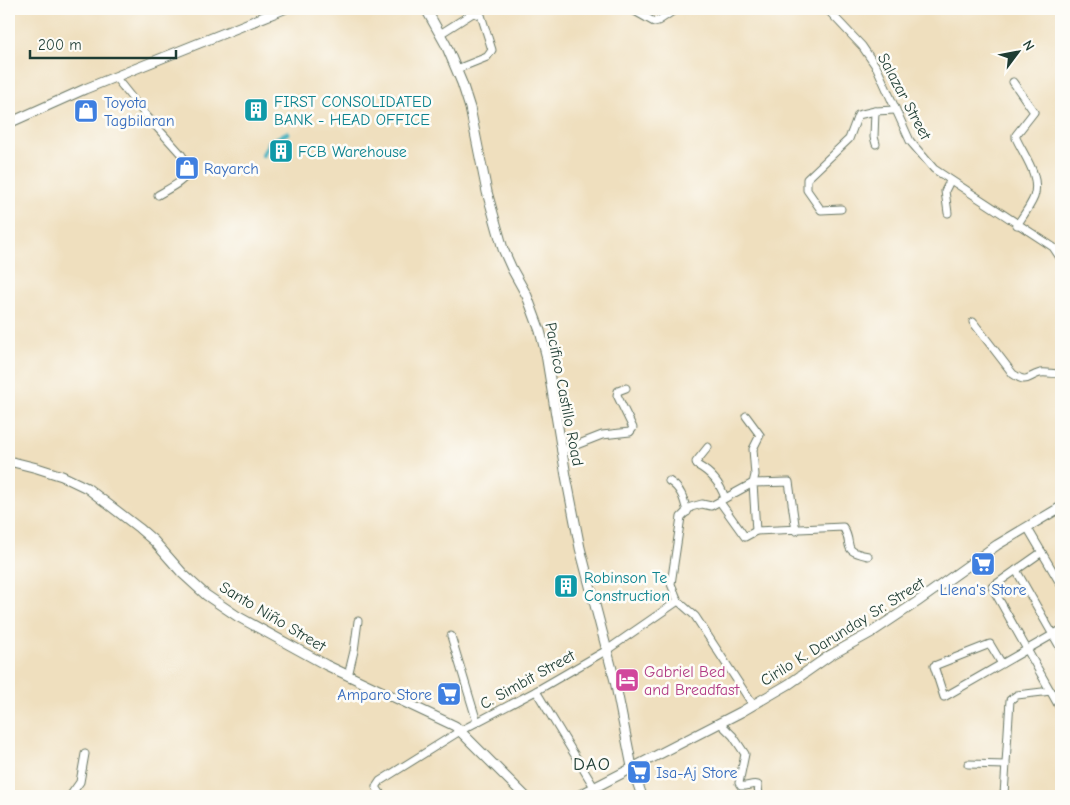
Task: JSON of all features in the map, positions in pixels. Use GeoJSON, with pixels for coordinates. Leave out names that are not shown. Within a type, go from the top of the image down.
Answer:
{"type":"FeatureCollection","features":[{"type":"Feature","properties":{"kind":"main road"},"geometry":{"type":"LineString","coordinates":[[9,123],[85,89],[284,9]]}},
{"type":"Feature","properties":{"kind":"main road","name":"Pacifico Castillo Road"},"geometry":{"type":"LineString","coordinates":[[426,9],[457,69],[470,108],[487,192],[503,249],[527,296],[543,342],[584,565],[607,650],[632,767],[642,796]]}},
{"type":"Feature","properties":{"kind":"main road","name":"Santo Niño Street"},"geometry":{"type":"LineString","coordinates":[[9,461],[62,476],[87,488],[143,532],[183,574],[206,594],[237,616],[326,666],[455,726],[525,796]]}},
{"type":"Feature","properties":{"kind":"main road","name":"Cirilo K. Darunday Sr. Street"},"geometry":{"type":"LineString","coordinates":[[578,796],[720,723],[789,684],[829,656],[872,632],[997,545],[1061,507]]}},
{"type":"Feature","properties":{"kind":"street"},"geometry":{"type":"LineString","coordinates":[[631,9],[654,22],[676,9]]}},
{"type":"Feature","properties":{"kind":"street","name":"Salazar Street"},"geometry":{"type":"LineString","coordinates":[[827,9],[862,46],[877,68],[910,141],[934,169],[1053,248],[1061,259]]}},
{"type":"Feature","properties":{"kind":"street"},"geometry":{"type":"LineString","coordinates":[[440,34],[473,13],[484,12],[492,50],[487,57],[457,69]]}},
{"type":"Feature","properties":{"kind":"street"},"geometry":{"type":"LineString","coordinates":[[116,78],[192,169],[189,174],[158,195]]}},
{"type":"Feature","properties":{"kind":"street"},"geometry":{"type":"LineString","coordinates":[[1013,82],[1034,112],[1016,135],[1032,169],[1036,188],[1033,199],[1017,225]]}},
{"type":"Feature","properties":{"kind":"street"},"geometry":{"type":"LineString","coordinates":[[840,209],[821,210],[807,190],[807,179],[849,139],[858,115],[875,111],[895,110]]}},
{"type":"Feature","properties":{"kind":"street"},"geometry":{"type":"LineString","coordinates":[[875,111],[874,137],[876,144]]}},
{"type":"Feature","properties":{"kind":"street"},"geometry":{"type":"LineString","coordinates":[[948,214],[945,192],[950,181]]}},
{"type":"Feature","properties":{"kind":"street"},"geometry":{"type":"LineString","coordinates":[[973,322],[1013,374],[1020,378],[1028,379],[1041,373],[1061,374]]}},
{"type":"Feature","properties":{"kind":"street"},"geometry":{"type":"LineString","coordinates":[[562,451],[602,435],[630,432],[633,428],[617,395],[618,391],[626,388]]}},
{"type":"Feature","properties":{"kind":"street"},"geometry":{"type":"LineString","coordinates":[[746,416],[760,434],[752,449],[755,475],[753,483],[756,531]]}},
{"type":"Feature","properties":{"kind":"street"},"geometry":{"type":"LineString","coordinates":[[708,447],[696,462],[696,465],[709,472],[724,492],[722,500],[745,537],[756,531],[796,531],[843,527],[849,549],[852,553],[868,556]]}},
{"type":"Feature","properties":{"kind":"street"},"geometry":{"type":"LineString","coordinates":[[669,481],[676,485],[683,497],[687,512]]}},
{"type":"Feature","properties":{"kind":"street"},"geometry":{"type":"LineString","coordinates":[[753,705],[695,616],[678,601],[671,584],[681,517],[692,507],[702,504],[710,506],[753,483],[789,482],[796,531]]}},
{"type":"Feature","properties":{"kind":"street"},"geometry":{"type":"LineString","coordinates":[[1027,527],[1061,585]]}},
{"type":"Feature","properties":{"kind":"street"},"geometry":{"type":"LineString","coordinates":[[1042,552],[992,587],[1061,710]]}},
{"type":"Feature","properties":{"kind":"street"},"geometry":{"type":"LineString","coordinates":[[1016,570],[1061,649]]}},
{"type":"Feature","properties":{"kind":"street","name":"C. Simbit Street"},"geometry":{"type":"LineString","coordinates":[[382,796],[376,787],[380,781],[460,731],[607,650],[678,601]]}},
{"type":"Feature","properties":{"kind":"street"},"geometry":{"type":"LineString","coordinates":[[348,676],[358,621]]}},
{"type":"Feature","properties":{"kind":"street"},"geometry":{"type":"LineString","coordinates":[[1002,664],[990,644],[934,666],[944,697],[1002,664],[1028,649],[1053,634],[1061,630]]}},
{"type":"Feature","properties":{"kind":"street"},"geometry":{"type":"LineString","coordinates":[[451,636],[477,722]]}},
{"type":"Feature","properties":{"kind":"street"},"geometry":{"type":"LineString","coordinates":[[536,690],[594,787]]}},
{"type":"Feature","properties":{"kind":"street"},"geometry":{"type":"LineString","coordinates":[[1003,796],[1010,700],[1017,695],[1051,691]]}},
{"type":"Feature","properties":{"kind":"street"},"geometry":{"type":"LineString","coordinates":[[720,723],[745,754],[739,783],[741,786],[758,784],[759,796]]}},
{"type":"Feature","properties":{"kind":"street"},"geometry":{"type":"LineString","coordinates":[[70,796],[80,782],[85,754]]}},
{"type":"Feature","properties":{"kind":"street"},"geometry":{"type":"LineString","coordinates":[[968,764],[1006,765]]}},
{"type":"Feature","properties":{"kind":"waterway"},"geometry":{"type":"LineString","coordinates":[[263,155],[269,143],[287,133]]}},
{"type":"Feature","properties":{"kind":"place","name":"FIRST CONSOLIDATED BANK - HEAD OFFICE"},"geometry":{"type":"Point","coordinates":[256,110]}},
{"type":"Feature","properties":{"kind":"place","name":"Toyota Tagbilaran"},"geometry":{"type":"Point","coordinates":[86,111]}},
{"type":"Feature","properties":{"kind":"place","name":"FCB Warehouse"},"geometry":{"type":"Point","coordinates":[281,151]}},
{"type":"Feature","properties":{"kind":"place","name":"Rayarch"},"geometry":{"type":"Point","coordinates":[187,168]}},
{"type":"Feature","properties":{"kind":"place","name":"Llena's Store"},"geometry":{"type":"Point","coordinates":[983,564]}},
{"type":"Feature","properties":{"kind":"place","name":"Robinson Te Construction"},"geometry":{"type":"Point","coordinates":[566,586]}},
{"type":"Feature","properties":{"kind":"place","name":"Gabriel Bed and Breadfast"},"geometry":{"type":"Point","coordinates":[627,680]}},
{"type":"Feature","properties":{"kind":"place","name":"Amparo Store"},"geometry":{"type":"Point","coordinates":[449,694]}},
{"type":"Feature","properties":{"kind":"place","name":"Isa-Aj Store"},"geometry":{"type":"Point","coordinates":[639,772]}},
{"type":"Feature","properties":{"kind":"district","name":"DAO"},"geometry":{"type":"Point","coordinates":[592,763]}}]}
